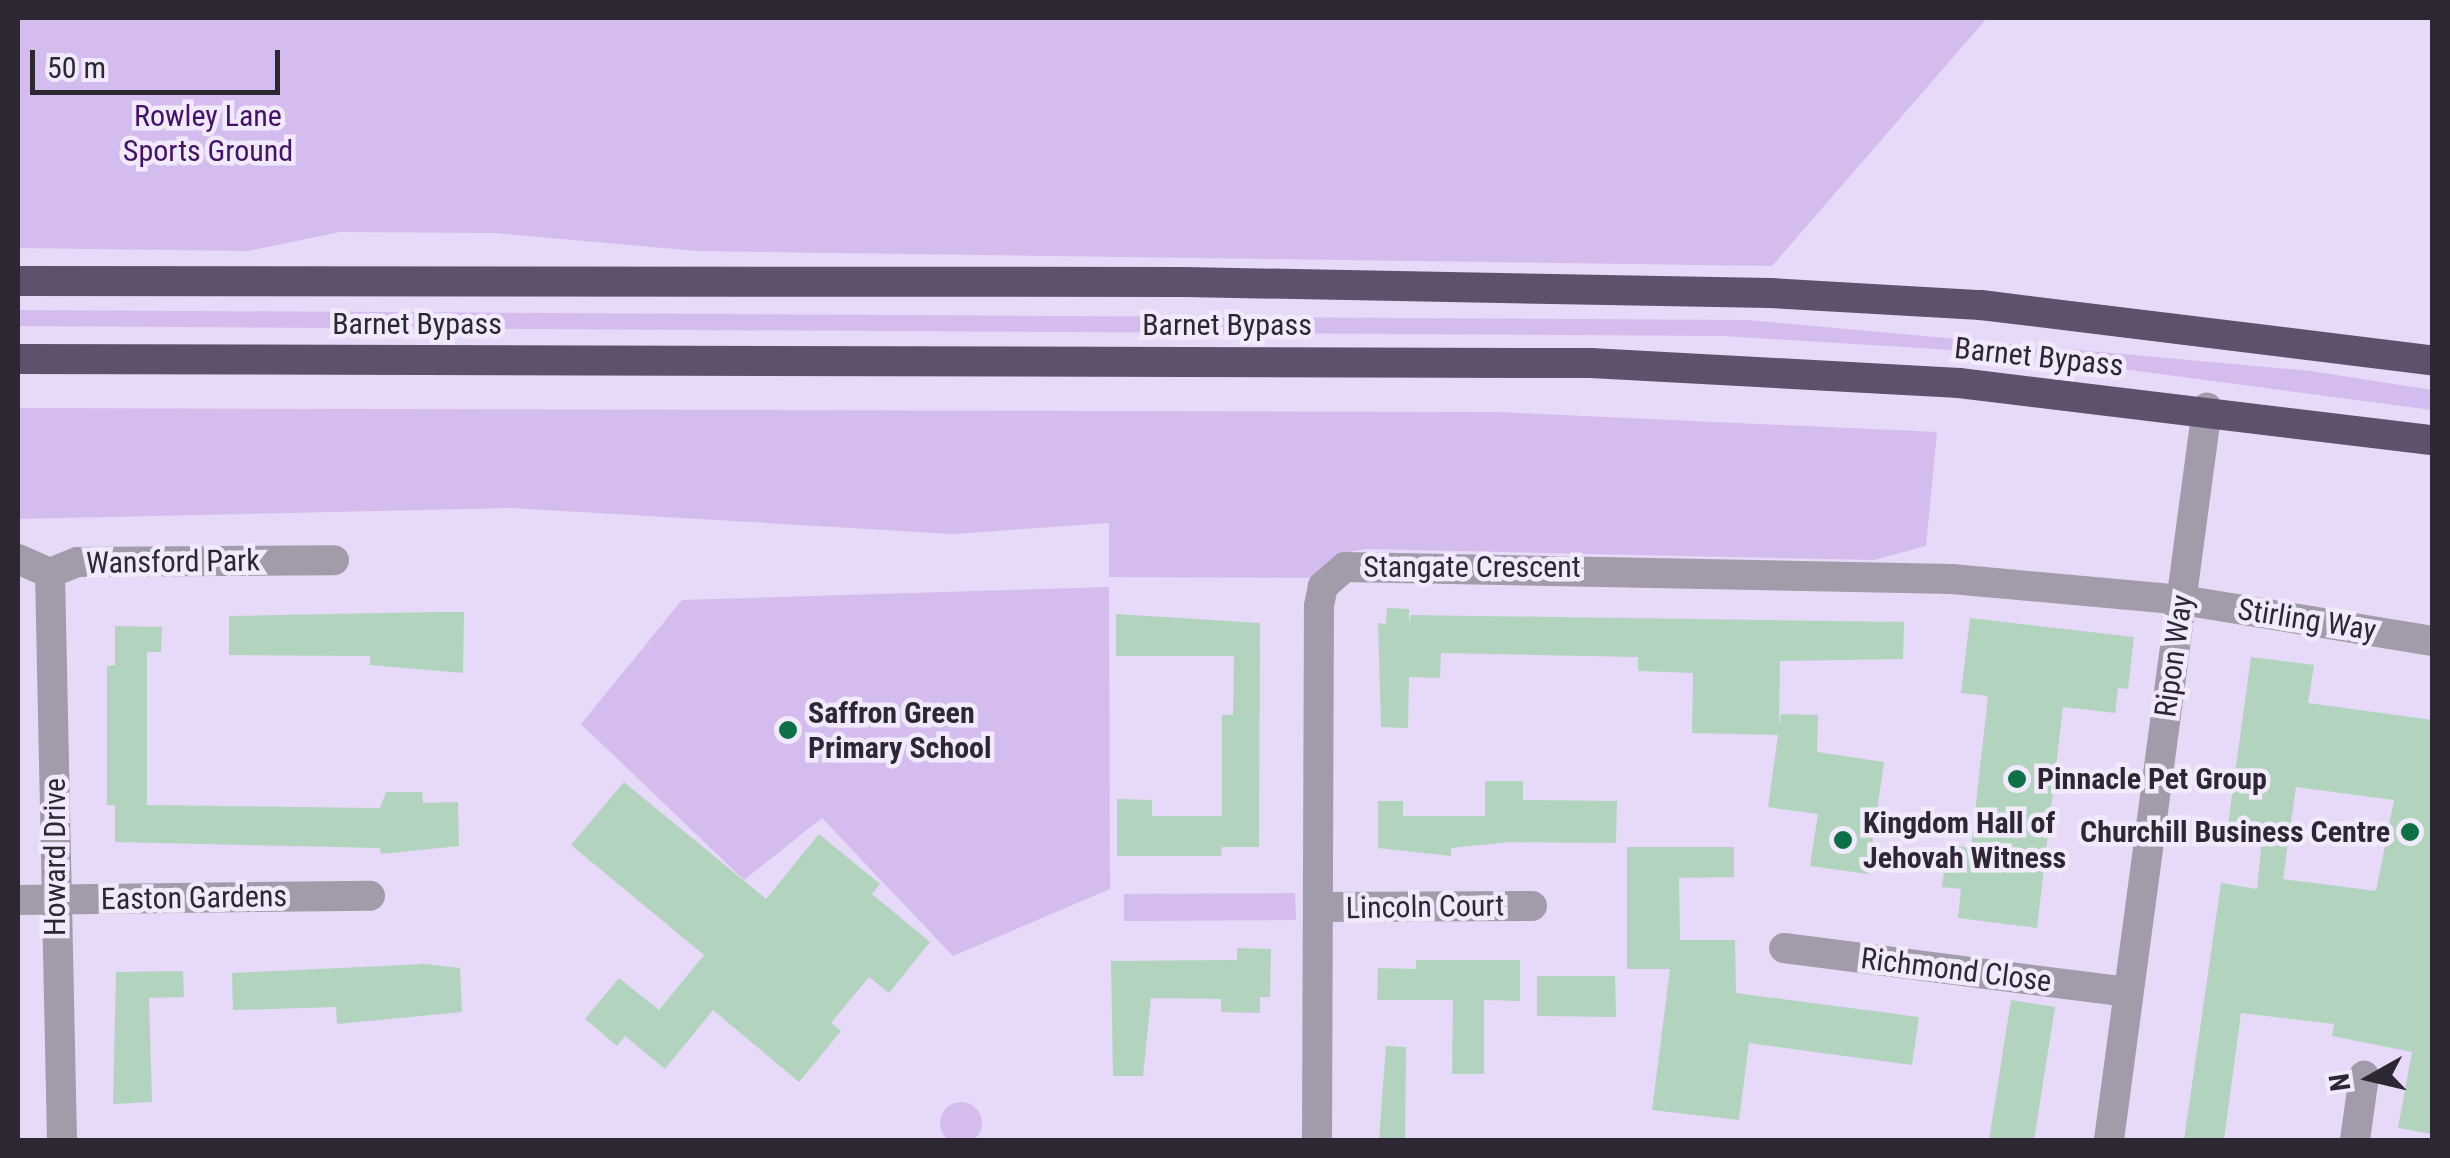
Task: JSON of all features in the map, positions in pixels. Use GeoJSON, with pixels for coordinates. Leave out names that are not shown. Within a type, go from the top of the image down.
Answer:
{"type":"FeatureCollection","features":[{"type":"Feature","properties":{"kind":"highway","name":"Barnet Bypass"},"geometry":{"type":"LineString","coordinates":[[18,280],[1164,282],[1770,293],[1980,305],[2432,360]]}},
{"type":"Feature","properties":{"kind":"highway","name":"Barnet Bypass"},"geometry":{"type":"LineString","coordinates":[[18,358],[1591,363],[1959,383],[2206,408],[2432,440]]}},
{"type":"Feature","properties":{"kind":"street","name":"Ripon Way"},"geometry":{"type":"LineString","coordinates":[[2109,1140],[2206,408]]}},
{"type":"Feature","properties":{"kind":"street","name":"Wansford Park"},"geometry":{"type":"LineString","coordinates":[[18,559],[50,574],[77,562],[334,560]]}},
{"type":"Feature","properties":{"kind":"street","name":"Stangate Crescent"},"geometry":{"type":"LineString","coordinates":[[1317,1140],[1319,606],[1323,586],[1345,567],[1722,569],[2182,600]]}},
{"type":"Feature","properties":{"kind":"street","name":"Howard Drive"},"geometry":{"type":"LineString","coordinates":[[50,574],[62,1140]]}},
{"type":"Feature","properties":{"kind":"street","name":"Stirling Way"},"geometry":{"type":"LineString","coordinates":[[2182,600],[2432,641]]}},
{"type":"Feature","properties":{"kind":"street","name":"Easton Gardens"},"geometry":{"type":"LineString","coordinates":[[18,900],[370,896]]}},
{"type":"Feature","properties":{"kind":"street","name":"Lincoln Court"},"geometry":{"type":"LineString","coordinates":[[1319,908],[1532,906]]}},
{"type":"Feature","properties":{"kind":"street","name":"Richmond Close"},"geometry":{"type":"LineString","coordinates":[[1784,948],[2128,992]]}},
{"type":"Feature","properties":{"kind":"street"},"geometry":{"type":"LineString","coordinates":[[2355,1140],[2364,1076]]}},
{"type":"Feature","properties":{"kind":"green space","name":"Rowley Lane Sports Ground"},"geometry":{"type":"Polygon","coordinates":[[[18,18],[1987,18],[1772,266],[697,251],[495,233],[340,232],[248,251],[18,248],[18,18]]]}},
{"type":"Feature","properties":{"kind":"green space"},"geometry":{"type":"Polygon","coordinates":[[[18,310],[1748,320],[2311,371],[2432,390],[2432,410],[2001,353],[1723,336],[18,326],[18,310]]]}},
{"type":"Feature","properties":{"kind":"green space"},"geometry":{"type":"Polygon","coordinates":[[[18,408],[1496,412],[1937,432],[1926,546],[1874,560],[1366,549],[1343,553],[1313,578],[1109,577],[1109,523],[953,534],[512,508],[18,519],[18,408]]]}},
{"type":"Feature","properties":{"kind":"green space"},"geometry":{"type":"Polygon","coordinates":[[[1109,587],[1110,889],[953,956],[822,818],[744,880],[581,724],[682,600],[1109,587]]]}},
{"type":"Feature","properties":{"kind":"green space"},"geometry":{"type":"Polygon","coordinates":[[[1295,893],[1296,920],[1124,921],[1124,894],[1295,893]]]}},
{"type":"Feature","properties":{"kind":"green space"},"geometry":{"type":"Polygon","coordinates":[[[961,1102],[976,1108],[982,1123],[976,1138],[961,1144],[946,1138],[940,1123],[946,1108],[961,1102]]]}},
{"type":"Feature","properties":{"kind":"building"},"geometry":{"type":"Polygon","coordinates":[[[1387,608],[1409,609],[1409,624],[1411,615],[1904,622],[1903,659],[1780,661],[1779,726],[1781,714],[1818,715],[1817,752],[1884,762],[1868,874],[1810,866],[1818,814],[1768,807],[1778,735],[1692,733],[1693,673],[1638,671],[1638,657],[1441,653],[1440,678],[1409,677],[1408,728],[1381,727],[1378,623],[1386,624],[1387,608]]]}},
{"type":"Feature","properties":{"kind":"building"},"geometry":{"type":"Polygon","coordinates":[[[464,612],[463,673],[370,665],[370,656],[229,655],[229,616],[464,612]]]}},
{"type":"Feature","properties":{"kind":"building"},"geometry":{"type":"Polygon","coordinates":[[[1116,614],[1260,623],[1259,847],[1222,847],[1221,856],[1117,856],[1117,799],[1152,800],[1152,816],[1222,816],[1222,715],[1233,715],[1234,656],[1116,656],[1116,614]]]}},
{"type":"Feature","properties":{"kind":"building","name":"Pinnacle Pet Group"},"geometry":{"type":"Polygon","coordinates":[[[1970,618],[2134,637],[2128,689],[2118,688],[2115,713],[2063,707],[2037,928],[1958,918],[1961,889],[1942,887],[1947,845],[1971,848],[1988,696],[1961,693],[1970,618]]]}},
{"type":"Feature","properties":{"kind":"building"},"geometry":{"type":"Polygon","coordinates":[[[115,626],[162,627],[161,652],[147,652],[147,805],[380,808],[386,792],[422,792],[423,803],[458,802],[459,846],[381,854],[380,848],[115,842],[115,805],[107,805],[107,666],[115,665],[115,626]]]}},
{"type":"Feature","properties":{"kind":"building"},"geometry":{"type":"Polygon","coordinates":[[[2251,657],[2314,665],[2308,703],[2432,720],[2432,1134],[2398,1128],[2412,1052],[2332,1036],[2334,1024],[2241,1013],[2224,1140],[2184,1140],[2221,883],[2257,889],[2263,829],[2228,825],[2251,657]],[[2296,787],[2283,879],[2376,891],[2394,800],[2296,787]]]}},
{"type":"Feature","properties":{"kind":"building"},"geometry":{"type":"Polygon","coordinates":[[[1485,781],[1523,781],[1523,800],[1617,801],[1616,843],[1510,842],[1451,848],[1451,856],[1378,848],[1378,801],[1403,801],[1403,816],[1485,816],[1485,781]]]}},
{"type":"Feature","properties":{"kind":"building"},"geometry":{"type":"Polygon","coordinates":[[[624,782],[766,899],[819,834],[880,884],[872,894],[930,942],[889,993],[869,977],[831,1023],[841,1031],[799,1082],[713,1010],[665,1069],[625,1036],[617,1046],[585,1019],[619,978],[659,1010],[704,955],[571,845],[624,782]]]}},
{"type":"Feature","properties":{"kind":"building"},"geometry":{"type":"Polygon","coordinates":[[[1627,847],[1734,847],[1734,877],[1679,878],[1680,940],[1735,940],[1736,993],[1919,1017],[1912,1065],[1749,1043],[1739,1120],[1652,1110],[1670,969],[1627,969],[1627,847]]]}},
{"type":"Feature","properties":{"kind":"building"},"geometry":{"type":"Polygon","coordinates":[[[1237,948],[1271,949],[1270,997],[1260,997],[1260,1013],[1221,1012],[1221,999],[1151,998],[1143,1076],[1113,1076],[1111,961],[1237,960],[1237,948]]]}},
{"type":"Feature","properties":{"kind":"building"},"geometry":{"type":"Polygon","coordinates":[[[1416,960],[1520,960],[1520,1001],[1484,1000],[1484,1074],[1452,1074],[1453,1000],[1377,1000],[1378,968],[1416,969],[1416,960]]]}},
{"type":"Feature","properties":{"kind":"building"},"geometry":{"type":"Polygon","coordinates":[[[425,964],[460,968],[462,1012],[337,1024],[336,1007],[233,1010],[232,973],[425,964]]]}},
{"type":"Feature","properties":{"kind":"building"},"geometry":{"type":"Polygon","coordinates":[[[183,971],[184,997],[149,998],[152,1102],[113,1104],[116,972],[183,971]]]}},
{"type":"Feature","properties":{"kind":"building"},"geometry":{"type":"Polygon","coordinates":[[[1537,976],[1615,976],[1616,1017],[1537,1016],[1537,976]]]}},
{"type":"Feature","properties":{"kind":"building"},"geometry":{"type":"Polygon","coordinates":[[[2011,1000],[2055,1007],[2034,1140],[1989,1140],[2011,1000]]]}},
{"type":"Feature","properties":{"kind":"building"},"geometry":{"type":"Polygon","coordinates":[[[1386,1046],[1406,1047],[1405,1140],[1379,1140],[1386,1046]]]}},
{"type":"Feature","properties":{"kind":"place","name":"Saffron Green Primary School"},"geometry":{"type":"Point","coordinates":[788,730]}},
{"type":"Feature","properties":{"kind":"place","name":"Pinnacle Pet Group"},"geometry":{"type":"Point","coordinates":[2017,779]}},
{"type":"Feature","properties":{"kind":"place","name":"Churchill Business Centre"},"geometry":{"type":"Point","coordinates":[2410,832]}},
{"type":"Feature","properties":{"kind":"place","name":"Kingdom Hall of Jehovah Witness"},"geometry":{"type":"Point","coordinates":[1843,840]}}]}
